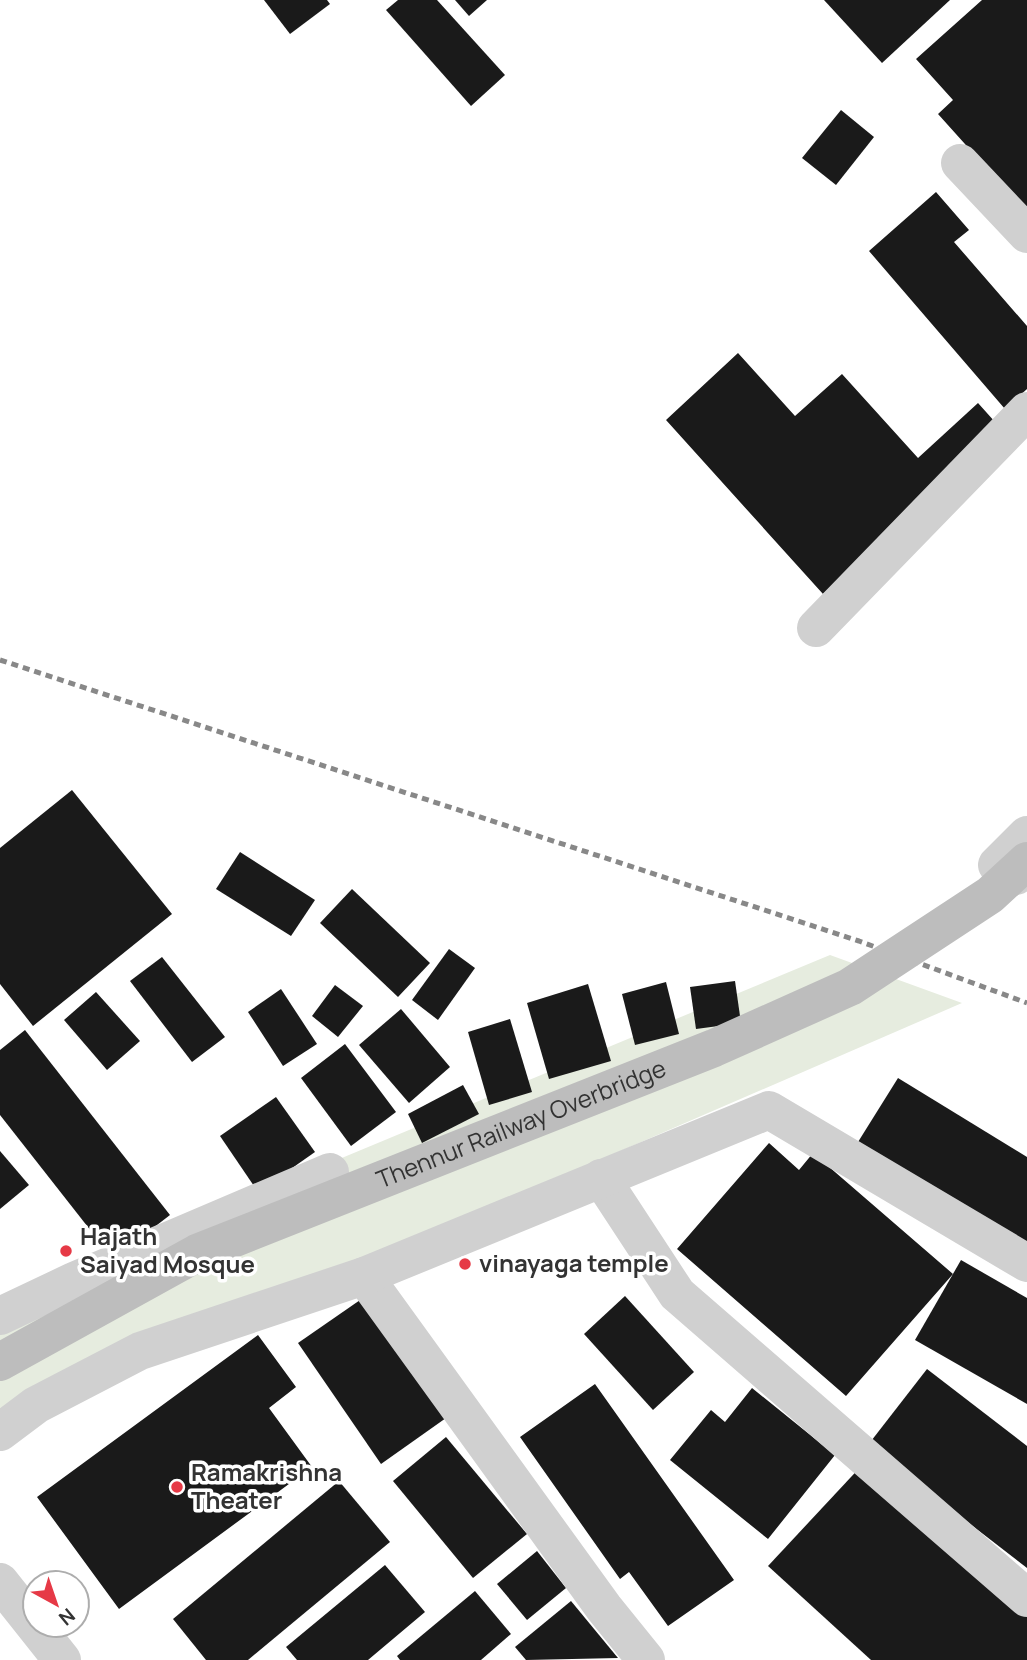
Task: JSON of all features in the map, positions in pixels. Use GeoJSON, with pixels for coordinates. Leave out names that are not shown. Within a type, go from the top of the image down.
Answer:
{"type":"FeatureCollection","features":[{"type":"Feature","properties":{"kind":"main road","name":"Thennur Railway Overbridge"},"geometry":{"type":"LineString","coordinates":[[0,1362],[197,1253],[714,1048],[850,987],[990,895],[1027,861]]}},
{"type":"Feature","properties":{"kind":"street"},"geometry":{"type":"LineString","coordinates":[[960,163],[1027,234]]}},
{"type":"Feature","properties":{"kind":"street"},"geometry":{"type":"LineString","coordinates":[[816,628],[1027,411]]}},
{"type":"Feature","properties":{"kind":"street"},"geometry":{"type":"LineString","coordinates":[[1027,835],[997,865],[1027,883]]}},
{"type":"Feature","properties":{"kind":"street"},"geometry":{"type":"LineString","coordinates":[[0,1432],[36,1405],[140,1351],[364,1276],[601,1178],[698,1142],[769,1110],[1027,1262]]}},
{"type":"Feature","properties":{"kind":"street"},"geometry":{"type":"LineString","coordinates":[[0,1316],[74,1281],[330,1172]]}},
{"type":"Feature","properties":{"kind":"street"},"geometry":{"type":"LineString","coordinates":[[601,1178],[677,1294],[1027,1598]]}},
{"type":"Feature","properties":{"kind":"street"},"geometry":{"type":"LineString","coordinates":[[364,1276],[604,1608],[646,1660]]}},
{"type":"Feature","properties":{"kind":"street"},"geometry":{"type":"LineString","coordinates":[[0,1582],[62,1660]]}},
{"type":"Feature","properties":{"kind":"shaded area"},"geometry":{"type":"Polygon","coordinates":[[[830,955],[962,1003],[0,1420],[0,1300],[830,955]]]}},
{"type":"Feature","properties":{"kind":"building"},"geometry":{"type":"Polygon","coordinates":[[[264,0],[327,0],[330,4],[290,34],[264,0]]]}},
{"type":"Feature","properties":{"kind":"building"},"geometry":{"type":"Polygon","coordinates":[[[398,0],[437,0],[505,75],[471,106],[386,10],[398,0]]]}},
{"type":"Feature","properties":{"kind":"building"},"geometry":{"type":"Polygon","coordinates":[[[455,0],[487,0],[469,16],[455,0]]]}},
{"type":"Feature","properties":{"kind":"building"},"geometry":{"type":"Polygon","coordinates":[[[824,0],[950,0],[882,63],[824,0]]]}},
{"type":"Feature","properties":{"kind":"building"},"geometry":{"type":"Polygon","coordinates":[[[982,0],[1027,0],[1027,213],[938,114],[953,100],[916,59],[982,0]]]}},
{"type":"Feature","properties":{"kind":"building"},"geometry":{"type":"Polygon","coordinates":[[[841,110],[874,137],[836,185],[802,158],[841,110]]]}},
{"type":"Feature","properties":{"kind":"building"},"geometry":{"type":"Polygon","coordinates":[[[936,192],[969,230],[954,242],[1027,326],[1027,389],[1005,409],[869,251],[936,192]]]}},
{"type":"Feature","properties":{"kind":"building"},"geometry":{"type":"Polygon","coordinates":[[[738,353],[795,416],[842,374],[918,458],[978,403],[1004,432],[823,594],[666,420],[738,353]]]}},
{"type":"Feature","properties":{"kind":"building"},"geometry":{"type":"Polygon","coordinates":[[[72,790],[172,914],[33,1026],[0,984],[0,848],[72,790]]]}},
{"type":"Feature","properties":{"kind":"building"},"geometry":{"type":"Polygon","coordinates":[[[240,852],[315,900],[291,936],[216,889],[240,852]]]}},
{"type":"Feature","properties":{"kind":"building"},"geometry":{"type":"Polygon","coordinates":[[[352,889],[430,963],[398,997],[320,923],[352,889]]]}},
{"type":"Feature","properties":{"kind":"building"},"geometry":{"type":"Polygon","coordinates":[[[449,949],[475,968],[438,1020],[412,1000],[449,949]]]}},
{"type":"Feature","properties":{"kind":"building"},"geometry":{"type":"Polygon","coordinates":[[[162,957],[225,1037],[192,1062],[130,981],[162,957]]]}},
{"type":"Feature","properties":{"kind":"building"},"geometry":{"type":"Polygon","coordinates":[[[735,981],[741,1023],[696,1029],[690,987],[735,981]]]}},
{"type":"Feature","properties":{"kind":"building"},"geometry":{"type":"Polygon","coordinates":[[[666,982],[679,1034],[635,1045],[622,994],[666,982]]]}},
{"type":"Feature","properties":{"kind":"building"},"geometry":{"type":"Polygon","coordinates":[[[588,984],[611,1061],[549,1079],[527,1003],[588,984]]]}},
{"type":"Feature","properties":{"kind":"building"},"geometry":{"type":"Polygon","coordinates":[[[335,985],[363,1006],[338,1037],[312,1016],[335,985]]]}},
{"type":"Feature","properties":{"kind":"building"},"geometry":{"type":"Polygon","coordinates":[[[281,989],[317,1044],[283,1066],[248,1012],[281,989]]]}},
{"type":"Feature","properties":{"kind":"building"},"geometry":{"type":"Polygon","coordinates":[[[96,992],[140,1041],[107,1070],[64,1020],[96,992]]]}},
{"type":"Feature","properties":{"kind":"building"},"geometry":{"type":"Polygon","coordinates":[[[401,1009],[450,1067],[409,1103],[359,1045],[401,1009]]]}},
{"type":"Feature","properties":{"kind":"building"},"geometry":{"type":"Polygon","coordinates":[[[510,1019],[532,1092],[489,1105],[468,1032],[510,1019]]]}},
{"type":"Feature","properties":{"kind":"building"},"geometry":{"type":"Polygon","coordinates":[[[25,1030],[170,1215],[113,1259],[0,1115],[0,1050],[25,1030]]]}},
{"type":"Feature","properties":{"kind":"building"},"geometry":{"type":"Polygon","coordinates":[[[345,1044],[396,1112],[351,1146],[301,1078],[345,1044]]]}},
{"type":"Feature","properties":{"kind":"building"},"geometry":{"type":"Polygon","coordinates":[[[898,1078],[1027,1157],[1027,1256],[853,1150],[898,1078]]]}},
{"type":"Feature","properties":{"kind":"building"},"geometry":{"type":"Polygon","coordinates":[[[463,1085],[479,1114],[422,1143],[408,1114],[463,1085]]]}},
{"type":"Feature","properties":{"kind":"building"},"geometry":{"type":"Polygon","coordinates":[[[276,1097],[315,1152],[258,1192],[220,1136],[276,1097]]]}},
{"type":"Feature","properties":{"kind":"building"},"geometry":{"type":"Polygon","coordinates":[[[769,1143],[799,1170],[813,1153],[953,1274],[846,1396],[677,1249],[769,1143]]]}},
{"type":"Feature","properties":{"kind":"building"},"geometry":{"type":"Polygon","coordinates":[[[0,1151],[29,1185],[0,1209],[0,1151]]]}},
{"type":"Feature","properties":{"kind":"building"},"geometry":{"type":"Polygon","coordinates":[[[961,1260],[1027,1298],[1027,1404],[915,1340],[961,1260]]]}},
{"type":"Feature","properties":{"kind":"building"},"geometry":{"type":"Polygon","coordinates":[[[625,1296],[694,1372],[653,1410],[584,1334],[625,1296]]]}},
{"type":"Feature","properties":{"kind":"building"},"geometry":{"type":"Polygon","coordinates":[[[363,1298],[446,1418],[381,1464],[298,1343],[363,1298]]]}},
{"type":"Feature","properties":{"kind":"building"},"geometry":{"type":"Polygon","coordinates":[[[258,1335],[296,1387],[269,1408],[312,1467],[119,1609],[37,1497],[258,1335]]]}},
{"type":"Feature","properties":{"kind":"building"},"geometry":{"type":"Polygon","coordinates":[[[927,1369],[1027,1446],[1027,1568],[868,1445],[927,1369]]]}},
{"type":"Feature","properties":{"kind":"building"},"geometry":{"type":"Polygon","coordinates":[[[595,1384],[734,1580],[668,1626],[629,1572],[620,1579],[520,1437],[595,1384]]]}},
{"type":"Feature","properties":{"kind":"building"},"geometry":{"type":"Polygon","coordinates":[[[752,1388],[835,1455],[768,1539],[670,1460],[711,1410],[725,1422],[752,1388]]]}},
{"type":"Feature","properties":{"kind":"building"},"geometry":{"type":"Polygon","coordinates":[[[446,1437],[527,1534],[473,1578],[393,1481],[446,1437]]]}},
{"type":"Feature","properties":{"kind":"building"},"geometry":{"type":"Polygon","coordinates":[[[865,1462],[1027,1610],[1027,1660],[871,1660],[768,1566],[865,1462]]]}},
{"type":"Feature","properties":{"kind":"building"},"geometry":{"type":"Polygon","coordinates":[[[339,1481],[390,1542],[248,1660],[206,1660],[173,1619],[339,1481]]]}},
{"type":"Feature","properties":{"kind":"building"},"geometry":{"type":"Polygon","coordinates":[[[537,1551],[566,1588],[527,1620],[497,1584],[537,1551]]]}},
{"type":"Feature","properties":{"kind":"building"},"geometry":{"type":"Polygon","coordinates":[[[385,1565],[425,1612],[368,1660],[297,1660],[286,1647],[385,1565]]]}},
{"type":"Feature","properties":{"kind":"building"},"geometry":{"type":"Polygon","coordinates":[[[475,1591],[511,1634],[481,1660],[400,1660],[397,1656],[475,1591]]]}},
{"type":"Feature","properties":{"kind":"building"},"geometry":{"type":"Polygon","coordinates":[[[571,1601],[618,1658],[526,1660],[515,1647],[571,1601]]]}},
{"type":"Feature","properties":{"kind":"railway"},"geometry":{"type":"LineString","coordinates":[[0,660],[859,941],[1027,1003]]}},
{"type":"Feature","properties":{"kind":"place","name":"Hajath Saiyad Mosque"},"geometry":{"type":"Point","coordinates":[66,1251]}},
{"type":"Feature","properties":{"kind":"place","name":"vinayaga temple"},"geometry":{"type":"Point","coordinates":[465,1264]}},
{"type":"Feature","properties":{"kind":"place","name":"Ramakrishna Theater"},"geometry":{"type":"Point","coordinates":[177,1487]}}]}
